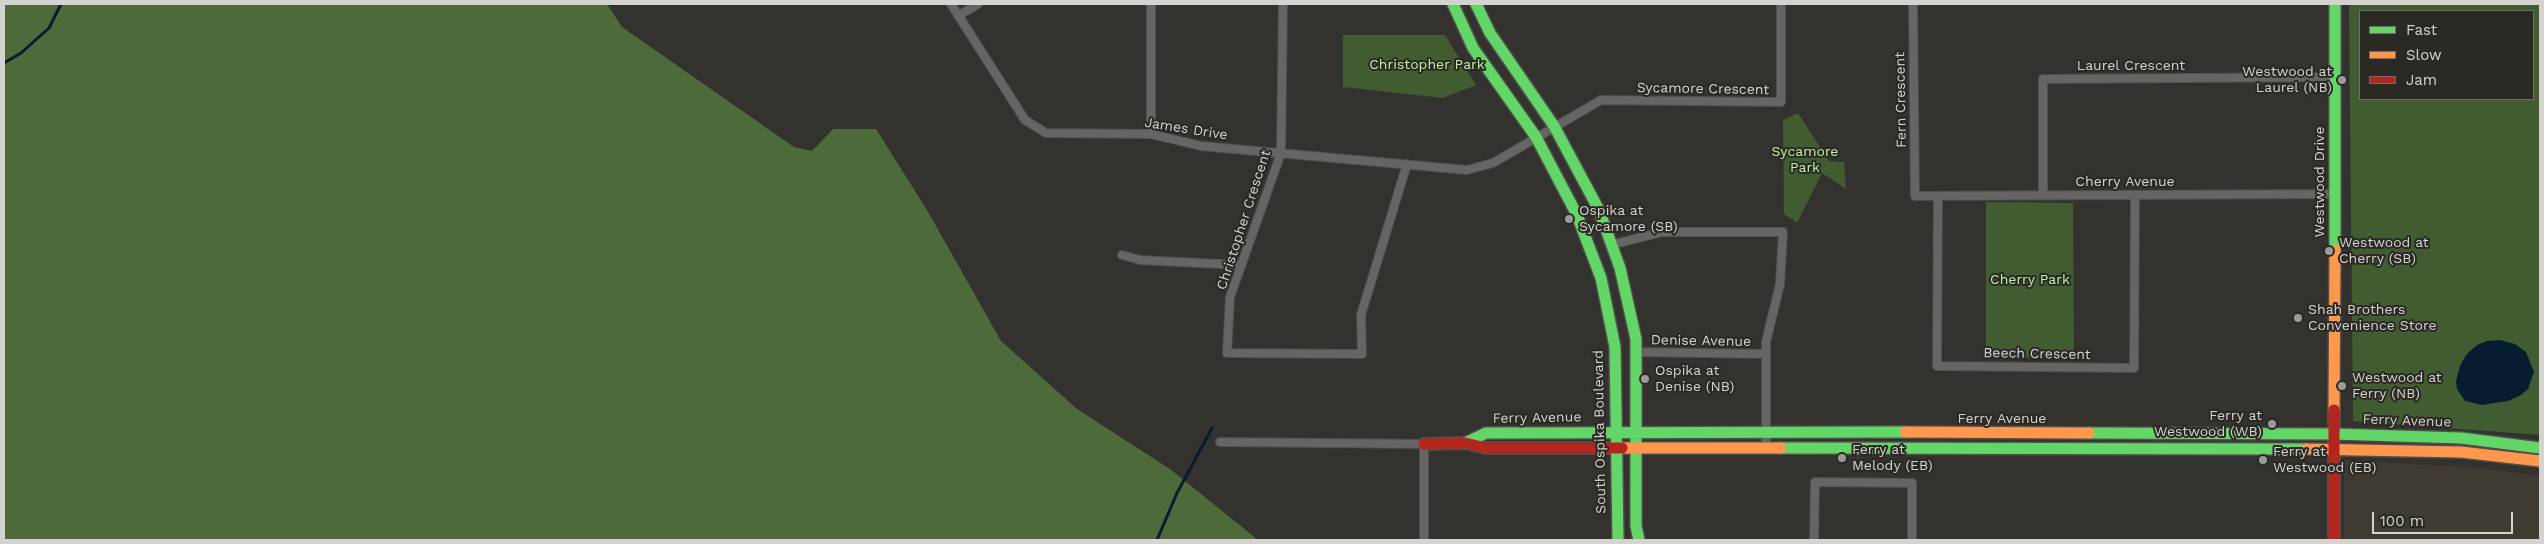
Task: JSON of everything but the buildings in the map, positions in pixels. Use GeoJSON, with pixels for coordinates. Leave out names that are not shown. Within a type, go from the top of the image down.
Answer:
{"type":"FeatureCollection","features":[{"type":"Feature","properties":{"kind":"main road","name":"South Ospika Boulevard"},"geometry":{"type":"LineString","coordinates":[[1453,4],[1473,48],[1536,137],[1577,215],[1601,278],[1615,347],[1618,540]]}},
{"type":"Feature","properties":{"kind":"main road"},"geometry":{"type":"LineString","coordinates":[[1476,4],[1490,33],[1554,126],[1599,210],[1620,268],[1632,321],[1636,352],[1636,526],[1639,540]]}},
{"type":"Feature","properties":{"kind":"main road","name":"Westwood Drive"},"geometry":{"type":"LineString","coordinates":[[2334,540],[2335,4]]}},
{"type":"Feature","properties":{"kind":"main road","name":"Ferry Avenue"},"geometry":{"type":"LineString","coordinates":[[1465,443],[1486,433],[1616,431],[2334,434],[2461,438],[2540,448]]}},
{"type":"Feature","properties":{"kind":"main road","name":"Ferry Avenue"},"geometry":{"type":"LineString","coordinates":[[1424,444],[1465,443],[1486,448],[2334,449],[2461,452],[2540,460]]}},
{"type":"Feature","properties":{"kind":"street","name":"James Drive"},"geometry":{"type":"LineString","coordinates":[[951,4],[1025,120],[1046,133],[1151,134],[1201,146],[1467,170],[1493,163],[1536,137]]}},
{"type":"Feature","properties":{"kind":"street"},"geometry":{"type":"LineString","coordinates":[[958,16],[978,4]]}},
{"type":"Feature","properties":{"kind":"street"},"geometry":{"type":"LineString","coordinates":[[1151,4],[1151,134]]}},
{"type":"Feature","properties":{"kind":"street","name":"Christopher Crescent"},"geometry":{"type":"LineString","coordinates":[[1283,4],[1281,153],[1230,296],[1227,353],[1362,354],[1361,314],[1407,164]]}},
{"type":"Feature","properties":{"kind":"street","name":"Sycamore Crescent"},"geometry":{"type":"LineString","coordinates":[[1536,137],[1600,100],[1781,102],[1781,4]]}},
{"type":"Feature","properties":{"kind":"street","name":"Fern Crescent"},"geometry":{"type":"LineString","coordinates":[[1912,4],[1915,196]]}},
{"type":"Feature","properties":{"kind":"street","name":"Laurel Crescent"},"geometry":{"type":"LineString","coordinates":[[2043,195],[2043,79],[2335,77]]}},
{"type":"Feature","properties":{"kind":"street","name":"Cherry Avenue"},"geometry":{"type":"LineString","coordinates":[[1915,196],[2335,194]]}},
{"type":"Feature","properties":{"kind":"street","name":"Beech Crescent"},"geometry":{"type":"LineString","coordinates":[[1938,196],[1936,366],[2134,368],[2135,195]]}},
{"type":"Feature","properties":{"kind":"street"},"geometry":{"type":"LineString","coordinates":[[1612,245],[1662,232],[1783,232],[1780,284],[1766,342],[1766,448]]}},
{"type":"Feature","properties":{"kind":"street"},"geometry":{"type":"LineString","coordinates":[[1122,256],[1140,260],[1240,264]]}},
{"type":"Feature","properties":{"kind":"street","name":"Denise Avenue"},"geometry":{"type":"LineString","coordinates":[[1636,352],[1766,354]]}},
{"type":"Feature","properties":{"kind":"street","name":"Ferry Avenue"},"geometry":{"type":"LineString","coordinates":[[1220,442],[1424,444]]}},
{"type":"Feature","properties":{"kind":"street"},"geometry":{"type":"LineString","coordinates":[[1424,444],[1424,540]]}},
{"type":"Feature","properties":{"kind":"street"},"geometry":{"type":"LineString","coordinates":[[1814,540],[1815,482],[1912,483],[1912,540]]}},
{"type":"Feature","properties":{"kind":"shaded area"},"geometry":{"type":"Polygon","coordinates":[[[2344,460],[2479,468],[2540,476],[2540,540],[2344,540],[2344,460]]]}},
{"type":"Feature","properties":{"kind":"green space"},"geometry":{"type":"Polygon","coordinates":[[[4,4],[607,4],[622,27],[794,147],[812,151],[833,129],[876,129],[927,210],[1001,341],[1077,409],[1170,469],[1258,540],[4,540],[4,4]]]}},
{"type":"Feature","properties":{"kind":"green space"},"geometry":{"type":"Polygon","coordinates":[[[2349,4],[2540,4],[2540,435],[2353,421],[2349,4]]]}},
{"type":"Feature","properties":{"kind":"green space","name":"Christopher Park"},"geometry":{"type":"Polygon","coordinates":[[[1343,35],[1445,35],[1476,85],[1443,98],[1343,87],[1343,35]]]}},
{"type":"Feature","properties":{"kind":"green space","name":"Sycamore Park"},"geometry":{"type":"Polygon","coordinates":[[[1798,113],[1829,161],[1844,162],[1846,189],[1822,173],[1797,223],[1784,214],[1783,120],[1798,113]]]}},
{"type":"Feature","properties":{"kind":"green space","name":"Cherry Park"},"geometry":{"type":"Polygon","coordinates":[[[1986,202],[2073,203],[2074,357],[1986,358],[1986,202]]]}},
{"type":"Feature","properties":{"kind":"water"},"geometry":{"type":"Polygon","coordinates":[[[2500,340],[2515,344],[2526,352],[2534,372],[2528,389],[2521,395],[2508,401],[2482,405],[2465,401],[2457,389],[2456,381],[2460,366],[2466,355],[2477,345],[2487,341],[2500,340]]]}},
{"type":"Feature","properties":{"kind":"waterway"},"geometry":{"type":"LineString","coordinates":[[4,63],[21,53],[49,28],[61,4]]}},
{"type":"Feature","properties":{"kind":"waterway"},"geometry":{"type":"LineString","coordinates":[[1157,540],[1177,493],[1212,428]]}},
{"type":"Feature","properties":{"kind":"traffic: fast"},"geometry":{"type":"LineString","coordinates":[[1453,4],[1473,48],[1536,137],[1577,215],[1601,278],[1615,347],[1618,540]]}},
{"type":"Feature","properties":{"kind":"traffic: fast"},"geometry":{"type":"LineString","coordinates":[[1476,4],[1490,33],[1554,126],[1599,210],[1620,268],[1636,339],[1636,526],[1639,540]]}},
{"type":"Feature","properties":{"kind":"traffic: fast"},"geometry":{"type":"LineString","coordinates":[[2335,4],[2335,250]]}},
{"type":"Feature","properties":{"kind":"traffic: fast"},"geometry":{"type":"LineString","coordinates":[[1465,443],[1486,433],[1905,432]]}},
{"type":"Feature","properties":{"kind":"traffic: fast"},"geometry":{"type":"LineString","coordinates":[[2089,433],[2335,434],[2461,438],[2540,448]]}},
{"type":"Feature","properties":{"kind":"traffic: fast"},"geometry":{"type":"LineString","coordinates":[[1781,448],[2306,449]]}},
{"type":"Feature","properties":{"kind":"traffic: slow"},"geometry":{"type":"LineString","coordinates":[[2334,410],[2335,250]]}},
{"type":"Feature","properties":{"kind":"traffic: slow"},"geometry":{"type":"LineString","coordinates":[[1905,432],[2089,433]]}},
{"type":"Feature","properties":{"kind":"traffic: slow"},"geometry":{"type":"LineString","coordinates":[[1622,448],[1781,448]]}},
{"type":"Feature","properties":{"kind":"traffic: slow"},"geometry":{"type":"LineString","coordinates":[[2306,449],[2461,452],[2540,461]]}},
{"type":"Feature","properties":{"kind":"traffic: jam"},"geometry":{"type":"LineString","coordinates":[[2334,410],[2334,540]]}},
{"type":"Feature","properties":{"kind":"traffic: jam"},"geometry":{"type":"LineString","coordinates":[[1424,444],[1465,443],[1486,448],[1622,448]]}},
{"type":"Feature","properties":{"kind":"place","name":"Westwood at Laurel (NB)"},"geometry":{"type":"Point","coordinates":[2342,80]}},
{"type":"Feature","properties":{"kind":"place","name":"Ospika at Sycamore (SB)"},"geometry":{"type":"Point","coordinates":[1569,219]}},
{"type":"Feature","properties":{"kind":"place","name":"Westwood at Cherry (SB)"},"geometry":{"type":"Point","coordinates":[2329,251]}},
{"type":"Feature","properties":{"kind":"place","name":"Shah Brothers Convenience Store"},"geometry":{"type":"Point","coordinates":[2298,318]}},
{"type":"Feature","properties":{"kind":"place","name":"Ospika at Denise (NB)"},"geometry":{"type":"Point","coordinates":[1645,379]}},
{"type":"Feature","properties":{"kind":"place","name":"Westwood at Ferry (NB)"},"geometry":{"type":"Point","coordinates":[2342,386]}},
{"type":"Feature","properties":{"kind":"place","name":"Ferry at Westwood (WB)"},"geometry":{"type":"Point","coordinates":[2272,424]}},
{"type":"Feature","properties":{"kind":"place","name":"Ferry at Melody (EB)"},"geometry":{"type":"Point","coordinates":[1842,458]}},
{"type":"Feature","properties":{"kind":"place","name":"Ferry at Westwood (EB)"},"geometry":{"type":"Point","coordinates":[2263,460]}}]}
